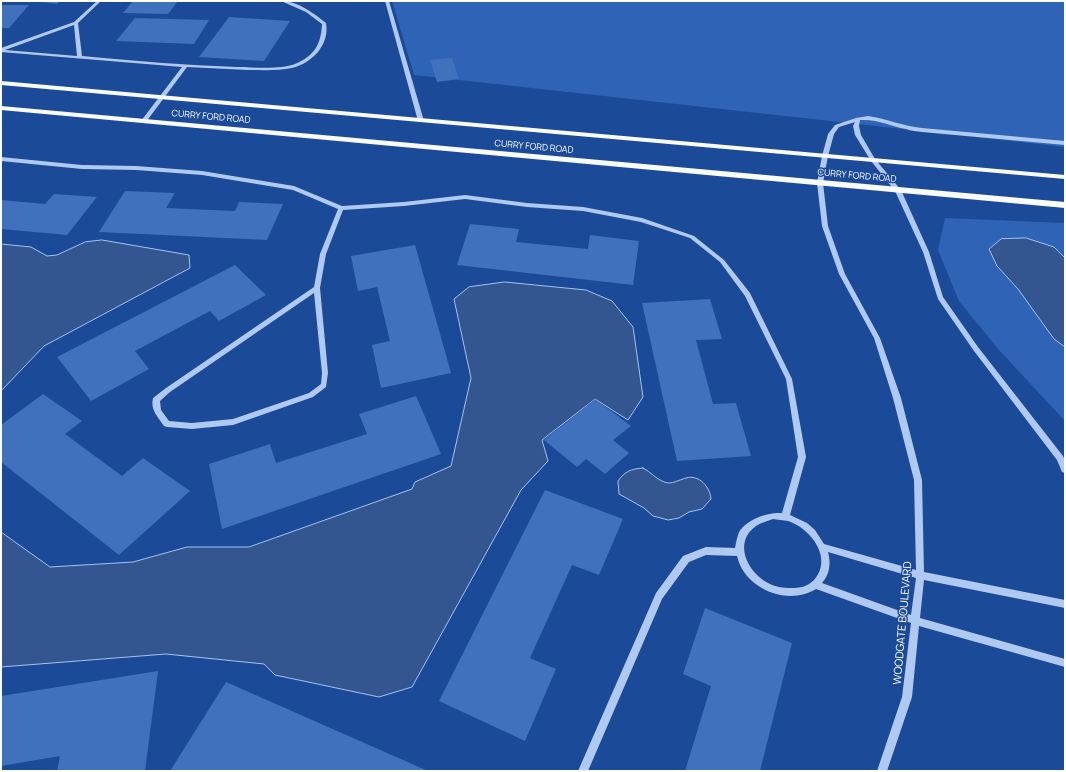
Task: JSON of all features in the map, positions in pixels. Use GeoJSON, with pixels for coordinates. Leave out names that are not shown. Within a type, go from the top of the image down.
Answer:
{"type":"FeatureCollection","features":[{"type":"Feature","properties":{"kind":"main road","name":"CURRY FORD ROAD"},"geometry":{"type":"LineString","coordinates":[[1,83],[1065,177]]}},
{"type":"Feature","properties":{"kind":"main road","name":"CURRY FORD ROAD"},"geometry":{"type":"LineString","coordinates":[[1,108],[1065,205]]}},
{"type":"Feature","properties":{"kind":"street"},"geometry":{"type":"LineString","coordinates":[[1,51],[76,23],[99,1]]}},
{"type":"Feature","properties":{"kind":"street"},"geometry":{"type":"LineString","coordinates":[[1,51],[184,66],[260,69],[295,66],[315,54],[324,38],[324,24],[308,11],[283,1]]}},
{"type":"Feature","properties":{"kind":"street"},"geometry":{"type":"LineString","coordinates":[[387,1],[421,121]]}},
{"type":"Feature","properties":{"kind":"street"},"geometry":{"type":"LineString","coordinates":[[76,23],[80,58]]}},
{"type":"Feature","properties":{"kind":"street"},"geometry":{"type":"LineString","coordinates":[[144,121],[184,66]]}},
{"type":"Feature","properties":{"kind":"street","name":"WOODGATE BOULEVARD"},"geometry":{"type":"LineString","coordinates":[[882,771],[907,698],[920,575],[918,480],[897,398],[877,338],[842,274],[825,226],[820,183],[825,156],[832,134],[837,126],[858,119],[868,118],[883,120],[907,128],[922,130],[1065,143]]}},
{"type":"Feature","properties":{"kind":"street"},"geometry":{"type":"LineString","coordinates":[[858,119],[856,126],[858,135],[873,160],[898,190],[926,252],[940,297],[976,349],[1022,406],[1060,458],[1065,470]]}},
{"type":"Feature","properties":{"kind":"street"},"geometry":{"type":"LineString","coordinates":[[1,159],[82,167],[136,168],[202,173],[294,188],[341,208],[404,204],[465,196],[527,205],[591,210],[642,220],[692,237],[722,261],[748,295],[789,379],[802,457],[785,517]]}},
{"type":"Feature","properties":{"kind":"street"},"geometry":{"type":"LineString","coordinates":[[317,288],[168,390],[156,400],[157,411],[167,424],[192,426],[232,422],[312,395],[324,385],[325,373],[317,288],[323,254],[341,208]]}},
{"type":"Feature","properties":{"kind":"street"},"geometry":{"type":"LineString","coordinates":[[773,516],[785,517],[797,521],[808,528],[817,537],[823,547],[826,558],[822,577],[815,585],[804,591],[791,593],[776,591],[763,585],[752,576],[743,564],[740,552],[740,541],[743,531],[751,523],[761,518],[773,516]]}},
{"type":"Feature","properties":{"kind":"street"},"geometry":{"type":"LineString","coordinates":[[823,547],[920,575],[1065,604]]}},
{"type":"Feature","properties":{"kind":"street"},"geometry":{"type":"LineString","coordinates":[[583,771],[659,596],[686,559],[706,551],[740,552]]}},
{"type":"Feature","properties":{"kind":"street"},"geometry":{"type":"LineString","coordinates":[[815,585],[916,621],[1065,663]]}},
{"type":"Feature","properties":{"kind":"shaded area"},"geometry":{"type":"Polygon","coordinates":[[[392,1],[1065,1],[1065,147],[414,75],[392,1]]]}},
{"type":"Feature","properties":{"kind":"shaded area"},"geometry":{"type":"Polygon","coordinates":[[[945,218],[1065,223],[1065,421],[999,350],[959,301],[938,250],[945,218]]]}},
{"type":"Feature","properties":{"kind":"shaded area"},"geometry":{"type":"Polygon","coordinates":[[[1026,238],[1054,247],[1065,258],[1065,347],[1054,339],[1018,289],[997,266],[989,249],[1001,239],[1026,238]]]}},
{"type":"Feature","properties":{"kind":"shaded area"},"geometry":{"type":"Polygon","coordinates":[[[102,240],[189,255],[190,268],[44,346],[1,391],[1,244],[31,247],[47,256],[57,255],[85,242],[102,240]]]}},
{"type":"Feature","properties":{"kind":"shaded area"},"geometry":{"type":"Polygon","coordinates":[[[505,282],[586,290],[612,301],[633,327],[643,397],[628,420],[595,399],[542,440],[548,461],[521,490],[412,687],[379,697],[275,675],[264,664],[166,654],[1,667],[1,532],[50,567],[133,562],[187,547],[249,547],[412,489],[415,482],[451,466],[471,378],[454,299],[469,287],[505,282]]]}},
{"type":"Feature","properties":{"kind":"shaded area"},"geometry":{"type":"Polygon","coordinates":[[[643,468],[658,479],[667,483],[672,483],[691,477],[695,478],[703,482],[710,494],[711,499],[702,509],[689,512],[679,518],[668,520],[653,516],[644,508],[619,494],[618,481],[623,475],[629,471],[643,468]]]}},
{"type":"Feature","properties":{"kind":"building"},"geometry":{"type":"Polygon","coordinates":[[[31,1],[60,1],[57,4],[31,1]]]}},
{"type":"Feature","properties":{"kind":"building"},"geometry":{"type":"Polygon","coordinates":[[[133,1],[178,1],[168,14],[123,13],[133,1]]]}},
{"type":"Feature","properties":{"kind":"building"},"geometry":{"type":"Polygon","coordinates":[[[1,5],[29,5],[9,28],[1,28],[1,5]]]}},
{"type":"Feature","properties":{"kind":"building"},"geometry":{"type":"Polygon","coordinates":[[[229,17],[290,21],[264,61],[199,57],[229,17]]]}},
{"type":"Feature","properties":{"kind":"building"},"geometry":{"type":"Polygon","coordinates":[[[135,18],[209,20],[194,44],[116,41],[135,18]]]}},
{"type":"Feature","properties":{"kind":"building"},"geometry":{"type":"Polygon","coordinates":[[[452,58],[459,79],[437,82],[430,60],[452,58]]]}},
{"type":"Feature","properties":{"kind":"building"},"geometry":{"type":"Polygon","coordinates":[[[125,191],[175,193],[166,208],[235,211],[239,202],[283,204],[267,240],[99,232],[125,191]]]}},
{"type":"Feature","properties":{"kind":"building"},"geometry":{"type":"Polygon","coordinates":[[[54,194],[97,197],[67,235],[1,229],[1,200],[45,204],[54,194]]]}},
{"type":"Feature","properties":{"kind":"building"},"geometry":{"type":"Polygon","coordinates":[[[470,224],[519,229],[516,242],[588,249],[590,235],[639,241],[633,285],[457,265],[470,224]]]}},
{"type":"Feature","properties":{"kind":"building"},"geometry":{"type":"Polygon","coordinates":[[[415,245],[451,373],[381,388],[372,345],[390,341],[377,287],[358,291],[351,256],[415,245]]]}},
{"type":"Feature","properties":{"kind":"building"},"geometry":{"type":"Polygon","coordinates":[[[235,265],[266,295],[219,321],[210,311],[135,351],[149,369],[91,401],[57,357],[235,265]]]}},
{"type":"Feature","properties":{"kind":"building"},"geometry":{"type":"Polygon","coordinates":[[[710,299],[722,339],[696,340],[713,404],[736,403],[751,456],[677,461],[642,303],[710,299]]]}},
{"type":"Feature","properties":{"kind":"building"},"geometry":{"type":"Polygon","coordinates":[[[43,394],[82,421],[65,434],[122,476],[143,458],[190,491],[119,555],[1,462],[1,425],[43,394]]]}},
{"type":"Feature","properties":{"kind":"building"},"geometry":{"type":"Polygon","coordinates":[[[416,396],[441,454],[222,529],[209,464],[270,444],[276,463],[367,434],[359,414],[416,396]]]}},
{"type":"Feature","properties":{"kind":"building"},"geometry":{"type":"Polygon","coordinates":[[[595,399],[631,426],[613,440],[629,453],[605,474],[586,459],[577,467],[544,440],[595,399]]]}},
{"type":"Feature","properties":{"kind":"building"},"geometry":{"type":"Polygon","coordinates":[[[545,490],[623,519],[599,575],[572,565],[530,658],[556,669],[525,741],[439,701],[545,490]]]}},
{"type":"Feature","properties":{"kind":"building"},"geometry":{"type":"Polygon","coordinates":[[[705,608],[792,643],[760,771],[685,771],[711,686],[683,674],[705,608]]]}},
{"type":"Feature","properties":{"kind":"building"},"geometry":{"type":"Polygon","coordinates":[[[158,671],[145,771],[57,771],[60,756],[1,766],[1,696],[158,671]]]}},
{"type":"Feature","properties":{"kind":"building"},"geometry":{"type":"Polygon","coordinates":[[[226,682],[428,771],[170,771],[226,682]]]}}]}
